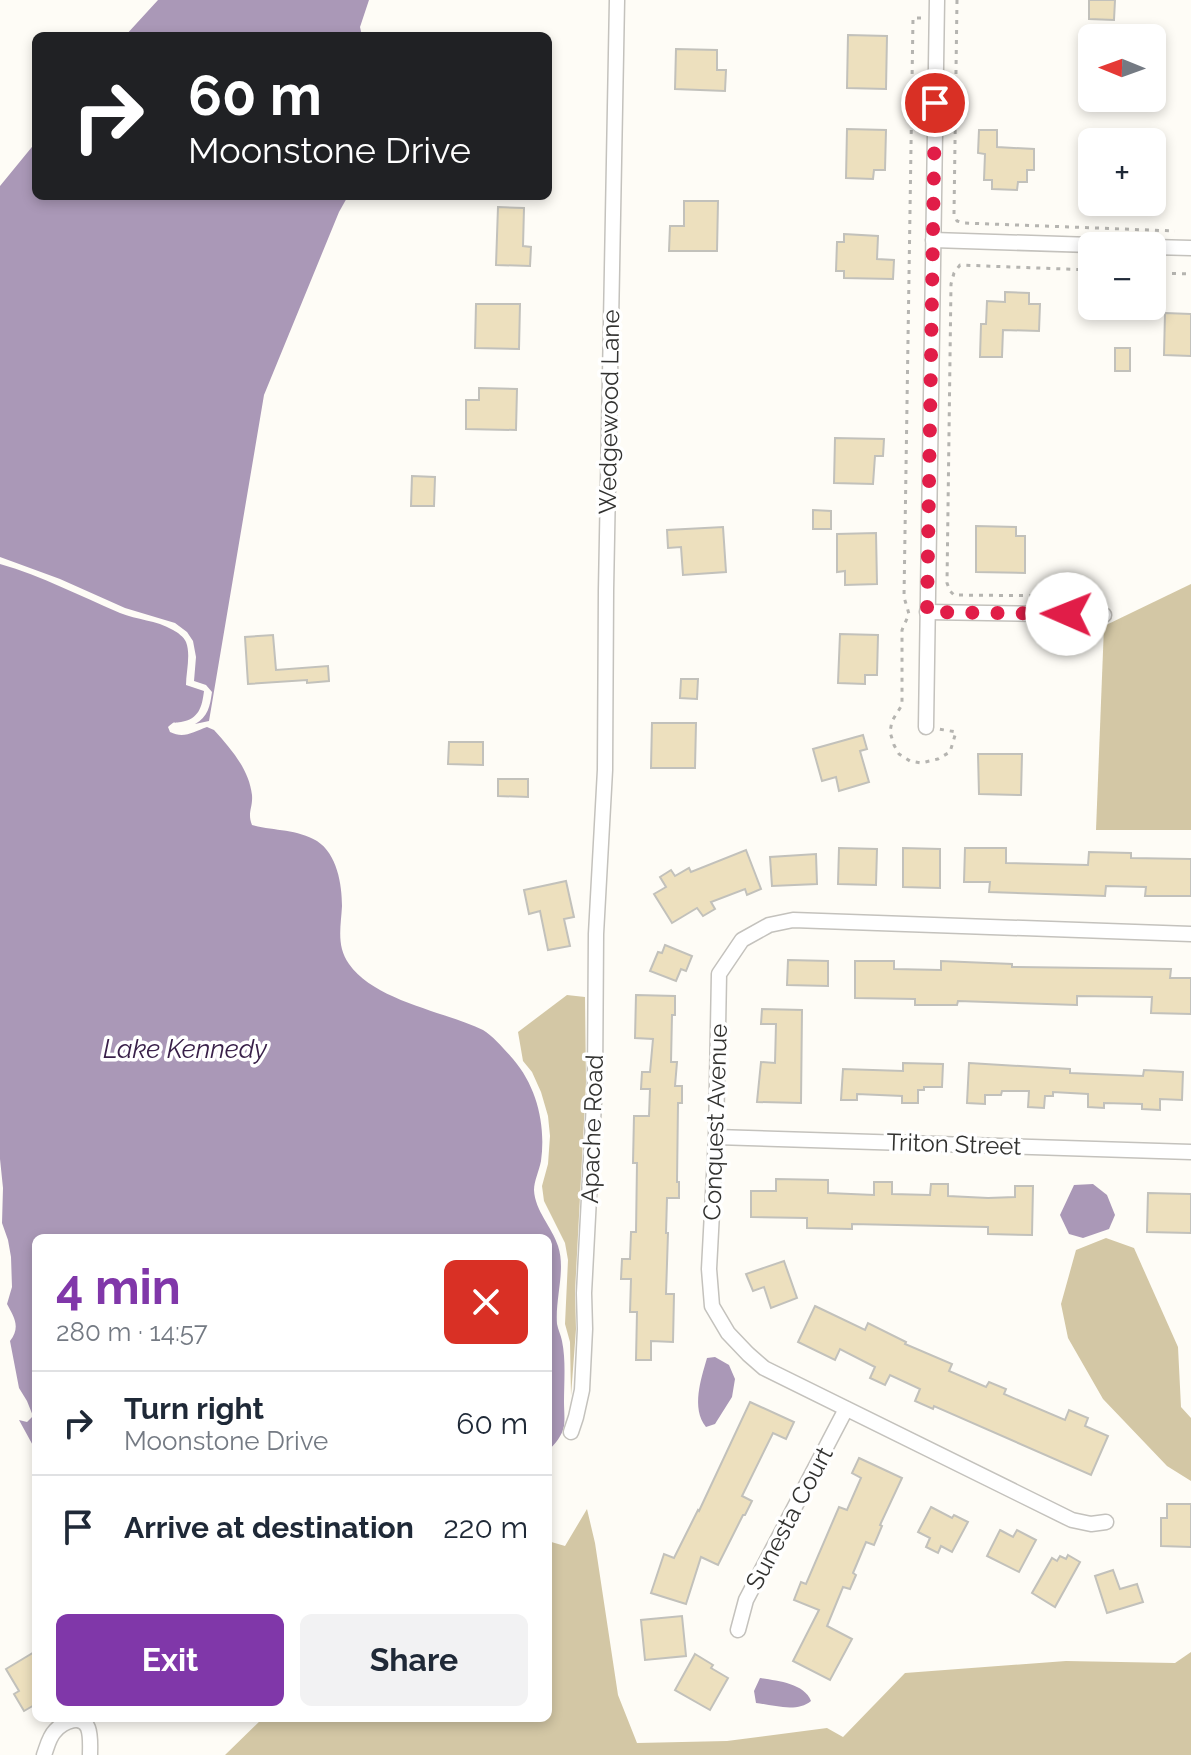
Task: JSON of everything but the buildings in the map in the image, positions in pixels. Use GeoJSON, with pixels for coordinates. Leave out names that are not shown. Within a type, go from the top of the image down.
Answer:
{"type":"FeatureCollection","features":[{"type":"Feature","properties":{"kind":"street","name":"Wedgewood Lane"},"geometry":{"type":"LineString","coordinates":[[602,824],[617,0]]}},
{"type":"Feature","properties":{"kind":"street"},"geometry":{"type":"LineString","coordinates":[[926,727],[937,0]]}},
{"type":"Feature","properties":{"kind":"street"},"geometry":{"type":"LineString","coordinates":[[933,240],[1078,245]]}},
{"type":"Feature","properties":{"kind":"street"},"geometry":{"type":"LineString","coordinates":[[1166,247],[1191,248]]}},
{"type":"Feature","properties":{"kind":"street"},"geometry":{"type":"LineString","coordinates":[[927,612],[1104,615]]}},
{"type":"Feature","properties":{"kind":"street","name":"Apache Road"},"geometry":{"type":"LineString","coordinates":[[571,1432],[582,1390],[596,1070],[594,1016],[602,824]]}},
{"type":"Feature","properties":{"kind":"street","name":"Conquest Avenue"},"geometry":{"type":"LineString","coordinates":[[1106,1522],[1091,1524],[1072,1520],[764,1368],[728,1333],[712,1306],[709,1269],[716,1137],[719,974],[742,940],[769,925],[793,920],[1191,934]]}},
{"type":"Feature","properties":{"kind":"street","name":"Triton Street"},"geometry":{"type":"LineString","coordinates":[[716,1137],[1191,1152]]}},
{"type":"Feature","properties":{"kind":"street","name":"Sunesta Court"},"geometry":{"type":"LineString","coordinates":[[738,1630],[746,1600],[846,1409]]}},
{"type":"Feature","properties":{"kind":"street"},"geometry":{"type":"LineString","coordinates":[[44,1755],[53,1732],[66,1722]]}},
{"type":"Feature","properties":{"kind":"street"},"geometry":{"type":"LineString","coordinates":[[84,1722],[88,1728],[90,1755]]}},
{"type":"Feature","properties":{"kind":"path"},"geometry":{"type":"LineString","coordinates":[[957,0],[954,214],[957,221],[1176,231]]}},
{"type":"Feature","properties":{"kind":"path"},"geometry":{"type":"LineString","coordinates":[[926,727],[956,732],[950,752],[921,763],[899,754],[890,732],[892,721],[902,705],[902,630],[909,614],[904,597],[913,18],[937,18]]}},
{"type":"Feature","properties":{"kind":"path"},"geometry":{"type":"LineString","coordinates":[[1067,614],[1067,596],[954,595],[947,583],[951,284],[960,265],[1078,269]]}},
{"type":"Feature","properties":{"kind":"path"},"geometry":{"type":"LineString","coordinates":[[1166,273],[1191,274]]}},
{"type":"Feature","properties":{"kind":"shaded area"},"geometry":{"type":"Polygon","coordinates":[[[1191,584],[1191,830],[1096,830],[1104,626],[1191,584]]]}},
{"type":"Feature","properties":{"kind":"shaded area"},"geometry":{"type":"Polygon","coordinates":[[[567,995],[585,997],[586,1082],[571,1396],[570,1342],[565,1324],[568,1260],[565,1243],[544,1201],[542,1186],[548,1164],[548,1116],[532,1072],[523,1061],[518,1032],[567,995]]]}},
{"type":"Feature","properties":{"kind":"shaded area"},"geometry":{"type":"Polygon","coordinates":[[[1106,1238],[1134,1248],[1178,1347],[1181,1407],[1191,1418],[1191,1481],[1167,1466],[1103,1399],[1068,1338],[1061,1304],[1076,1250],[1106,1238]]]}},
{"type":"Feature","properties":{"kind":"shaded area"},"geometry":{"type":"Polygon","coordinates":[[[587,1509],[618,1695],[637,1743],[727,1741],[827,1728],[843,1737],[905,1673],[1066,1661],[1175,1663],[1191,1652],[1191,1755],[225,1755],[259,1722],[552,1722],[552,1542],[565,1546],[587,1509]]]}},
{"type":"Feature","properties":{"kind":"water"},"geometry":{"type":"Polygon","coordinates":[[[158,0],[369,0],[361,32],[129,32],[158,0]]]}},
{"type":"Feature","properties":{"kind":"water"},"geometry":{"type":"Polygon","coordinates":[[[32,147],[32,200],[346,200],[264,395],[209,721],[195,724],[208,711],[212,692],[206,685],[194,681],[196,657],[193,641],[187,632],[175,623],[125,608],[0,557],[0,186],[32,147]]]}},
{"type":"Feature","properties":{"kind":"water","name":"Lake Kennedy"},"geometry":{"type":"Polygon","coordinates":[[[0,564],[46,580],[120,613],[167,627],[182,637],[188,652],[186,685],[204,691],[196,715],[173,723],[168,727],[170,732],[184,735],[207,727],[214,730],[233,752],[247,777],[252,795],[252,825],[293,832],[309,837],[324,847],[334,861],[341,888],[341,943],[349,964],[361,977],[392,996],[483,1030],[499,1043],[521,1070],[534,1094],[541,1120],[541,1161],[534,1187],[535,1198],[552,1232],[560,1255],[557,1324],[564,1356],[563,1430],[552,1447],[552,1234],[32,1234],[32,1414],[19,1388],[10,1341],[16,1327],[7,1304],[12,1287],[11,1257],[2,1223],[0,564]]]}},
{"type":"Feature","properties":{"kind":"water"},"geometry":{"type":"Polygon","coordinates":[[[1093,1184],[1107,1195],[1115,1215],[1109,1229],[1083,1238],[1069,1234],[1060,1215],[1074,1185],[1093,1184]]]}},
{"type":"Feature","properties":{"kind":"water"},"geometry":{"type":"Polygon","coordinates":[[[715,1357],[729,1365],[735,1379],[732,1397],[715,1424],[706,1427],[699,1411],[699,1393],[707,1358],[715,1357]]]}},
{"type":"Feature","properties":{"kind":"water","name":"Lake Kennedy"},"geometry":{"type":"Polygon","coordinates":[[[32,1417],[32,1444],[19,1420],[27,1422],[32,1417]]]}},
{"type":"Feature","properties":{"kind":"water"},"geometry":{"type":"Polygon","coordinates":[[[760,1678],[796,1687],[811,1701],[799,1707],[756,1703],[754,1691],[760,1678]]]}},
{"type":"Feature","properties":{"kind":"route"},"geometry":{"type":"LineString","coordinates":[[935,103],[927,612],[1067,614]]}}]}
